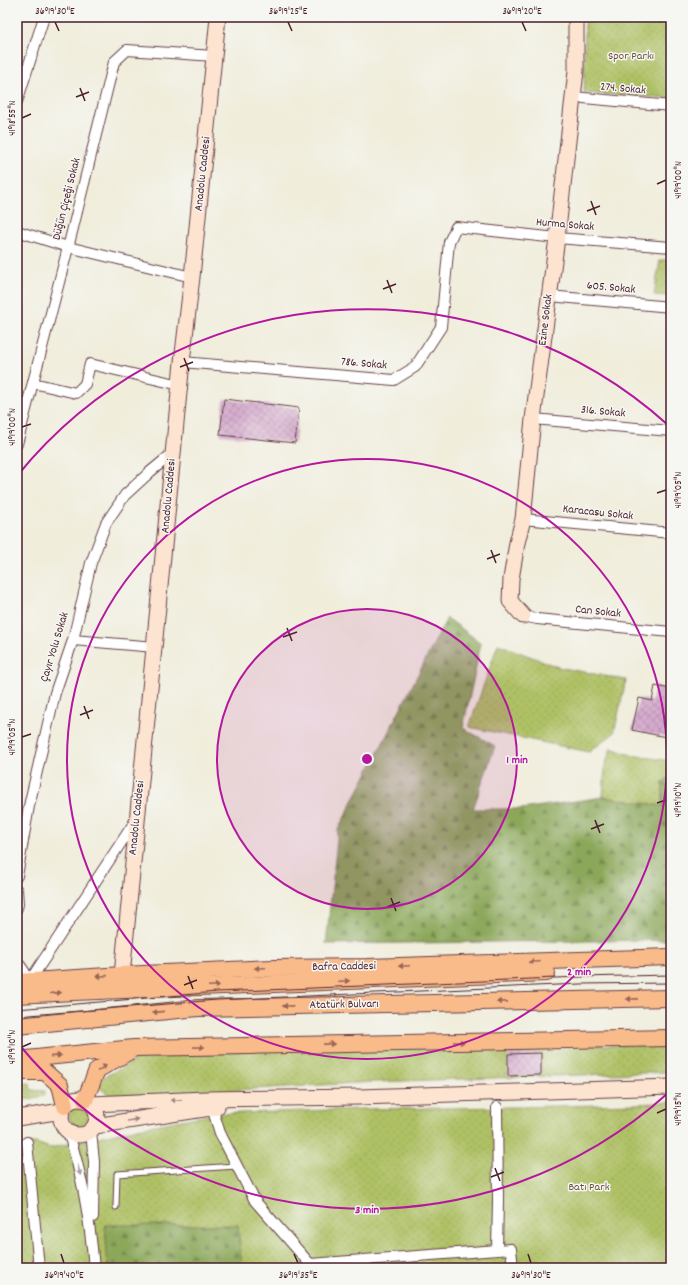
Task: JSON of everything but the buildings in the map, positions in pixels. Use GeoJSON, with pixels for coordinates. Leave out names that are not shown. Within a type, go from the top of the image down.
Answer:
{"type":"FeatureCollection","features":[{"type":"Feature","properties":{"kind":"main road","name":"Anadolu Caddesi"},"geometry":{"type":"LineString","coordinates":[[122,975],[182,362],[218,17]]}},
{"type":"Feature","properties":{"kind":"main road","name":"Ezine Sokak"},"geometry":{"type":"LineString","coordinates":[[523,616],[510,602],[511,579],[523,519],[533,419],[557,238],[576,71],[576,17]]}},
{"type":"Feature","properties":{"kind":"main road","name":"Bafra Caddesi"},"geometry":{"type":"LineString","coordinates":[[23,982],[122,975],[273,968],[671,957]]}},
{"type":"Feature","properties":{"kind":"main road","name":"Bafra Caddesi"},"geometry":{"type":"LineString","coordinates":[[17,995],[671,968]]}},
{"type":"Feature","properties":{"kind":"main road","name":"Atatürk Bulvarı"},"geometry":{"type":"LineString","coordinates":[[17,1026],[198,1008],[671,998]]}},
{"type":"Feature","properties":{"kind":"main road"},"geometry":{"type":"LineString","coordinates":[[17,1060],[134,1048],[671,1038]]}},
{"type":"Feature","properties":{"kind":"main road"},"geometry":{"type":"LineString","coordinates":[[89,1102],[97,1070],[134,1048]]}},
{"type":"Feature","properties":{"kind":"main road"},"geometry":{"type":"LineString","coordinates":[[17,1072],[45,1072],[60,1085],[63,1109],[61,1117],[62,1122],[68,1132],[80,1135],[86,1134],[93,1128],[97,1121],[97,1115],[95,1109],[89,1102]]}},
{"type":"Feature","properties":{"kind":"main road"},"geometry":{"type":"LineString","coordinates":[[17,1118],[63,1109],[70,1101],[78,1099],[89,1102],[359,1097],[671,1088]]}},
{"type":"Feature","properties":{"kind":"main road"},"geometry":{"type":"LineString","coordinates":[[93,1128],[271,1098]]}},
{"type":"Feature","properties":{"kind":"street"},"geometry":{"type":"LineString","coordinates":[[17,100],[43,20],[46,17]]}},
{"type":"Feature","properties":{"kind":"street","name":"Düğün Çiçeği Sokak"},"geometry":{"type":"LineString","coordinates":[[17,444],[114,62],[127,50],[214,56]]}},
{"type":"Feature","properties":{"kind":"street","name":"274. Sokak"},"geometry":{"type":"LineString","coordinates":[[573,97],[671,106]]}},
{"type":"Feature","properties":{"kind":"street","name":"Hurma Sokak"},"geometry":{"type":"LineString","coordinates":[[456,228],[671,247]]}},
{"type":"Feature","properties":{"kind":"street","name":"786. Sokak"},"geometry":{"type":"LineString","coordinates":[[182,362],[394,380],[415,367],[441,327],[449,242],[456,228]]}},
{"type":"Feature","properties":{"kind":"street"},"geometry":{"type":"LineString","coordinates":[[17,231],[68,247],[192,277]]}},
{"type":"Feature","properties":{"kind":"street","name":"605. Sokak"},"geometry":{"type":"LineString","coordinates":[[549,296],[671,307]]}},
{"type":"Feature","properties":{"kind":"street"},"geometry":{"type":"LineString","coordinates":[[33,383],[76,393],[85,384],[90,364],[180,385]]}},
{"type":"Feature","properties":{"kind":"street","name":"316. Sokak"},"geometry":{"type":"LineString","coordinates":[[533,419],[671,431]]}},
{"type":"Feature","properties":{"kind":"street","name":"Çayır Yolu Sokak"},"geometry":{"type":"LineString","coordinates":[[17,876],[29,806],[55,692],[73,640],[91,563],[106,523],[125,495],[173,452]]}},
{"type":"Feature","properties":{"kind":"street","name":"Karacasu Sokak"},"geometry":{"type":"LineString","coordinates":[[523,519],[671,533]]}},
{"type":"Feature","properties":{"kind":"street","name":"Can Sokak"},"geometry":{"type":"LineString","coordinates":[[523,616],[536,619],[671,632]]}},
{"type":"Feature","properties":{"kind":"street"},"geometry":{"type":"LineString","coordinates":[[73,640],[155,647]]}},
{"type":"Feature","properties":{"kind":"street"},"geometry":{"type":"LineString","coordinates":[[23,982],[137,818]]}},
{"type":"Feature","properties":{"kind":"street"},"geometry":{"type":"LineString","coordinates":[[17,890],[17,908]]}},
{"type":"Feature","properties":{"kind":"street"},"geometry":{"type":"LineString","coordinates":[[17,961],[24,971],[23,982]]}},
{"type":"Feature","properties":{"kind":"street"},"geometry":{"type":"LineString","coordinates":[[497,1107],[497,1250]]}},
{"type":"Feature","properties":{"kind":"street"},"geometry":{"type":"LineString","coordinates":[[214,1114],[220,1133],[255,1201],[310,1264],[511,1249],[513,1268]]}},
{"type":"Feature","properties":{"kind":"street"},"geometry":{"type":"LineString","coordinates":[[91,1233],[94,1208],[93,1128]]}},
{"type":"Feature","properties":{"kind":"street"},"geometry":{"type":"LineString","coordinates":[[68,1132],[84,1191],[91,1233],[94,1268]]}},
{"type":"Feature","properties":{"kind":"street"},"geometry":{"type":"LineString","coordinates":[[27,1142],[39,1268]]}},
{"type":"Feature","properties":{"kind":"lane"},"geometry":{"type":"LineString","coordinates":[[116,1207],[117,1174],[236,1166]]}},
{"type":"Feature","properties":{"kind":"green space","name":"Spor Parkı"},"geometry":{"type":"Polygon","coordinates":[[[585,17],[671,17],[671,98],[584,93],[585,17]]]}},
{"type":"Feature","properties":{"kind":"green space"},"geometry":{"type":"Polygon","coordinates":[[[660,260],[671,260],[671,296],[654,295],[660,260]]]}},
{"type":"Feature","properties":{"kind":"green space"},"geometry":{"type":"Polygon","coordinates":[[[447,618],[481,643],[463,728],[495,746],[473,809],[522,809],[603,797],[663,806],[663,782],[671,776],[671,940],[326,944],[338,830],[447,618]]]}},
{"type":"Feature","properties":{"kind":"green space"},"geometry":{"type":"Polygon","coordinates":[[[498,644],[558,667],[626,680],[614,733],[589,752],[469,727],[498,644]]]}},
{"type":"Feature","properties":{"kind":"green space"},"geometry":{"type":"Polygon","coordinates":[[[611,748],[631,755],[671,761],[671,776],[663,782],[663,806],[603,797],[605,767],[611,748]]]}},
{"type":"Feature","properties":{"kind":"green space"},"geometry":{"type":"Polygon","coordinates":[[[380,1042],[671,1046],[671,1072],[373,1082],[151,1095],[110,1095],[102,1090],[98,1083],[102,1078],[140,1058],[380,1042]]]}},
{"type":"Feature","properties":{"kind":"green space"},"geometry":{"type":"Polygon","coordinates":[[[30,1083],[31,1090],[45,1091],[44,1096],[17,1101],[17,1084],[30,1083]]]}},
{"type":"Feature","properties":{"kind":"green space","name":"Batı Park"},"geometry":{"type":"Polygon","coordinates":[[[671,1102],[671,1268],[17,1268],[17,1145],[36,1143],[50,1148],[138,1128],[214,1114],[671,1102]]]}},
{"type":"Feature","properties":{"kind":"green space"},"geometry":{"type":"Polygon","coordinates":[[[79,1106],[86,1109],[89,1116],[86,1123],[79,1126],[72,1123],[69,1116],[72,1109],[79,1106]]]}},
{"type":"Feature","properties":{"kind":"green space"},"geometry":{"type":"Polygon","coordinates":[[[105,1225],[238,1225],[242,1268],[108,1268],[105,1225]]]}},
{"type":"Feature","properties":{"kind":"tram line"},"geometry":{"type":"LineString","coordinates":[[17,1009],[217,992],[580,977],[671,975]]}},
{"type":"Feature","properties":{"kind":"tram line"},"geometry":{"type":"LineString","coordinates":[[17,1016],[217,1000],[580,984],[671,983]]}}]}
